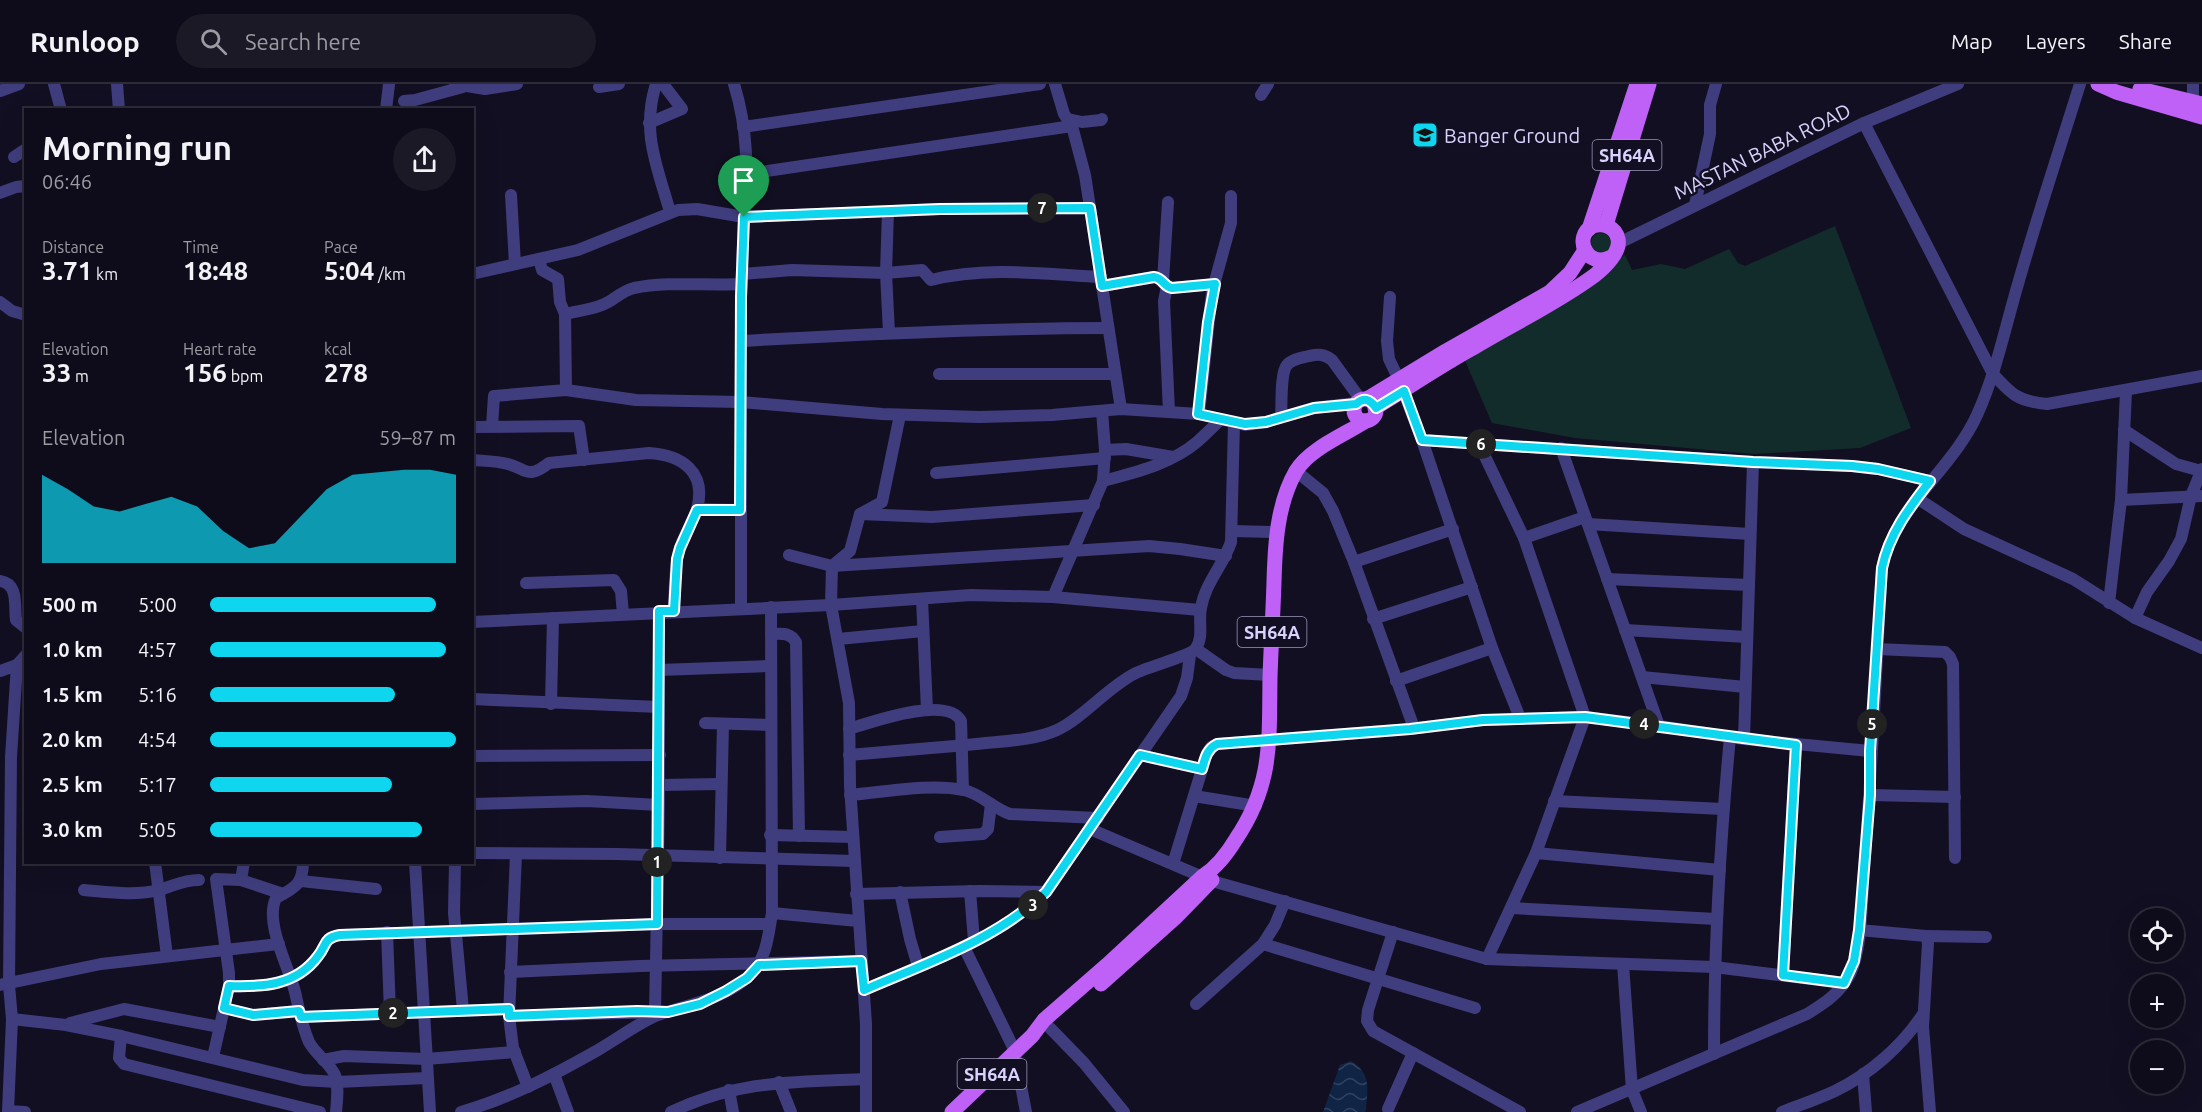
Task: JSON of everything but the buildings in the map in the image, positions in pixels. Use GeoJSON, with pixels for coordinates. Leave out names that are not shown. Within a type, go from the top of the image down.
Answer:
{"type":"FeatureCollection","features":[{"type":"Feature","properties":{"kind":"main road","name":"SH64A"},"geometry":{"type":"LineString","coordinates":[[1401,385],[1482,329],[1550,292],[1570,273],[1585,250],[1583,239],[1590,229],[1637,84]]}},
{"type":"Feature","properties":{"kind":"main road","name":"SH64A"},"geometry":{"type":"LineString","coordinates":[[1606,225],[1649,84]]}},
{"type":"Feature","properties":{"kind":"main road"},"geometry":{"type":"LineString","coordinates":[[2098,84],[2116,92],[2202,117]]}},
{"type":"Feature","properties":{"kind":"main road"},"geometry":{"type":"LineString","coordinates":[[2120,84],[2197,103]]}},
{"type":"Feature","properties":{"kind":"main road"},"geometry":{"type":"LineString","coordinates":[[1590,229],[1606,225],[1616,232],[1619,243]]}},
{"type":"Feature","properties":{"kind":"main road","name":"SH64A"},"geometry":{"type":"LineString","coordinates":[[1032,1036],[1050,1028],[1133,957],[1210,875],[1246,825],[1256,806],[1266,774],[1270,740],[1270,675],[1277,532],[1281,512],[1296,471],[1310,454],[1371,419],[1375,414],[1365,403],[1460,355],[1591,278],[1618,249],[1619,243]]}},
{"type":"Feature","properties":{"kind":"main road"},"geometry":{"type":"LineString","coordinates":[[1585,250],[1596,260],[1606,260],[1611,257]]}},
{"type":"Feature","properties":{"kind":"main road","name":"SH64A"},"geometry":{"type":"LineString","coordinates":[[955,1111],[1032,1036],[1044,1020],[1210,875]]}},
{"type":"Feature","properties":{"kind":"street"},"geometry":{"type":"LineString","coordinates":[[0,91],[19,84]]}},
{"type":"Feature","properties":{"kind":"street"},"geometry":{"type":"LineString","coordinates":[[54,84],[60,108]]}},
{"type":"Feature","properties":{"kind":"street"},"geometry":{"type":"LineString","coordinates":[[117,84],[119,108]]}},
{"type":"Feature","properties":{"kind":"street"},"geometry":{"type":"LineString","coordinates":[[386,108],[389,84]]}},
{"type":"Feature","properties":{"kind":"street"},"geometry":{"type":"LineString","coordinates":[[404,101],[415,100],[459,85],[485,89],[517,84]]}},
{"type":"Feature","properties":{"kind":"street"},"geometry":{"type":"LineString","coordinates":[[599,87],[619,84]]}},
{"type":"Feature","properties":{"kind":"street"},"geometry":{"type":"LineString","coordinates":[[656,84],[649,123],[654,156],[670,212]]}},
{"type":"Feature","properties":{"kind":"street"},"geometry":{"type":"LineString","coordinates":[[649,123],[682,109],[663,84]]}},
{"type":"Feature","properties":{"kind":"street"},"geometry":{"type":"LineString","coordinates":[[734,84],[743,127],[747,174],[741,341],[741,609]]}},
{"type":"Feature","properties":{"kind":"street"},"geometry":{"type":"LineString","coordinates":[[743,127],[1040,84]]}},
{"type":"Feature","properties":{"kind":"street"},"geometry":{"type":"LineString","coordinates":[[1055,84],[1064,114],[1070,122],[1085,175],[1120,409]]}},
{"type":"Feature","properties":{"kind":"street"},"geometry":{"type":"LineString","coordinates":[[1695,205],[1710,134],[1710,105],[1716,84]]}},
{"type":"Feature","properties":{"kind":"street","name":"MASTAN BABA ROAD"},"geometry":{"type":"LineString","coordinates":[[1619,243],[1864,123],[1958,84]]}},
{"type":"Feature","properties":{"kind":"street"},"geometry":{"type":"LineString","coordinates":[[1577,1112],[1807,1014],[1827,1002],[1844,983],[1854,961],[1859,930],[1870,795],[1870,751],[1882,568],[1886,549],[1917,498],[1960,445],[1977,416],[1993,374],[2018,283],[2080,84]]}},
{"type":"Feature","properties":{"kind":"street"},"geometry":{"type":"LineString","coordinates":[[2193,84],[2197,103]]}},
{"type":"Feature","properties":{"kind":"street"},"geometry":{"type":"LineString","coordinates":[[747,174],[1070,122],[1102,119]]}},
{"type":"Feature","properties":{"kind":"street"},"geometry":{"type":"LineString","coordinates":[[1864,123],[1993,374],[2011,394],[2026,402],[2047,404],[2202,376]]}},
{"type":"Feature","properties":{"kind":"street"},"geometry":{"type":"LineString","coordinates":[[14,157],[24,150]]}},
{"type":"Feature","properties":{"kind":"street"},"geometry":{"type":"LineString","coordinates":[[0,193],[24,186]]}},
{"type":"Feature","properties":{"kind":"street"},"geometry":{"type":"LineString","coordinates":[[511,195],[515,264]]}},
{"type":"Feature","properties":{"kind":"street"},"geometry":{"type":"LineString","coordinates":[[1198,414],[1208,322],[1231,223],[1231,196]]}},
{"type":"Feature","properties":{"kind":"street"},"geometry":{"type":"LineString","coordinates":[[1168,202],[1164,301],[1169,412]]}},
{"type":"Feature","properties":{"kind":"street"},"geometry":{"type":"LineString","coordinates":[[474,274],[578,250],[670,212],[688,209],[744,217],[888,211],[1090,208]]}},
{"type":"Feature","properties":{"kind":"street"},"geometry":{"type":"LineString","coordinates":[[888,211],[886,273],[889,333]]}},
{"type":"Feature","properties":{"kind":"street"},"geometry":{"type":"LineString","coordinates":[[539,259],[542,270],[558,279],[560,302],[565,314],[566,390]]}},
{"type":"Feature","properties":{"kind":"street"},"geometry":{"type":"LineString","coordinates":[[565,314],[602,305],[621,292],[644,286],[712,285],[792,270],[886,273],[922,270],[931,280],[956,274],[981,272],[1101,281],[1159,278],[1172,288],[1215,284]]}},
{"type":"Feature","properties":{"kind":"street"},"geometry":{"type":"LineString","coordinates":[[1390,297],[1387,341],[1389,359],[1422,440],[1492,648],[1520,718]]}},
{"type":"Feature","properties":{"kind":"street"},"geometry":{"type":"LineString","coordinates":[[0,302],[12,311],[24,314]]}},
{"type":"Feature","properties":{"kind":"street"},"geometry":{"type":"LineString","coordinates":[[0,316],[12,311]]}},
{"type":"Feature","properties":{"kind":"street"},"geometry":{"type":"LineString","coordinates":[[741,341],[999,328],[1108,328]]}},
{"type":"Feature","properties":{"kind":"street"},"geometry":{"type":"LineString","coordinates":[[1281,417],[1284,372],[1287,365],[1293,360],[1318,354],[1332,360],[1365,403]]}},
{"type":"Feature","properties":{"kind":"street"},"geometry":{"type":"LineString","coordinates":[[939,374],[1115,374]]}},
{"type":"Feature","properties":{"kind":"street"},"geometry":{"type":"LineString","coordinates":[[492,426],[494,396],[566,390],[636,400],[741,402],[900,415],[980,417],[1052,415],[1120,409],[1198,414],[1245,424],[1314,408],[1365,403]]}},
{"type":"Feature","properties":{"kind":"street"},"geometry":{"type":"LineString","coordinates":[[2109,603],[2121,500],[2126,391]]}},
{"type":"Feature","properties":{"kind":"street"},"geometry":{"type":"LineString","coordinates":[[1053,597],[1103,482],[1105,454],[1102,411]]}},
{"type":"Feature","properties":{"kind":"street"},"geometry":{"type":"LineString","coordinates":[[866,1112],[866,1024],[850,795],[849,703],[831,605],[832,566],[850,551],[860,514],[882,502],[900,415]]}},
{"type":"Feature","properties":{"kind":"street"},"geometry":{"type":"LineString","coordinates":[[1103,482],[1147,469],[1174,457],[1197,442],[1221,419]]}},
{"type":"Feature","properties":{"kind":"street"},"geometry":{"type":"LineString","coordinates":[[864,990],[969,944],[1031,907],[1046,892],[1181,696],[1201,631],[1200,610],[1206,590],[1231,543],[1234,423]]}},
{"type":"Feature","properties":{"kind":"street"},"geometry":{"type":"LineString","coordinates":[[474,427],[579,426],[584,460]]}},
{"type":"Feature","properties":{"kind":"street"},"geometry":{"type":"LineString","coordinates":[[2124,430],[2176,464],[2201,470],[2196,496],[2181,539],[2147,592],[2135,618]]}},
{"type":"Feature","properties":{"kind":"street"},"geometry":{"type":"LineString","coordinates":[[1422,440],[1753,462],[1852,466],[1878,469],[1930,481]]}},
{"type":"Feature","properties":{"kind":"street"},"geometry":{"type":"LineString","coordinates":[[1479,444],[1524,538],[1585,717],[1536,853],[1487,959]]}},
{"type":"Feature","properties":{"kind":"street"},"geometry":{"type":"LineString","coordinates":[[1561,448],[1659,726]]}},
{"type":"Feature","properties":{"kind":"street"},"geometry":{"type":"LineString","coordinates":[[936,473],[1126,450],[1174,457]]}},
{"type":"Feature","properties":{"kind":"street"},"geometry":{"type":"LineString","coordinates":[[474,460],[507,463],[525,472],[541,470],[549,463],[649,453],[678,458],[690,468],[698,480],[699,495],[697,510],[677,559],[674,611]]}},
{"type":"Feature","properties":{"kind":"street"},"geometry":{"type":"LineString","coordinates":[[1744,739],[1753,462]]}},
{"type":"Feature","properties":{"kind":"street"},"geometry":{"type":"LineString","coordinates":[[1296,471],[1323,493],[1333,511],[1354,562],[1373,620],[1414,728]]}},
{"type":"Feature","properties":{"kind":"street"},"geometry":{"type":"LineString","coordinates":[[2121,500],[2196,496]]}},
{"type":"Feature","properties":{"kind":"street"},"geometry":{"type":"LineString","coordinates":[[1917,498],[1964,529],[2073,579],[2135,618],[2202,648]]}},
{"type":"Feature","properties":{"kind":"street"},"geometry":{"type":"LineString","coordinates":[[860,514],[932,517],[1094,505]]}},
{"type":"Feature","properties":{"kind":"street"},"geometry":{"type":"LineString","coordinates":[[697,510],[740,510]]}},
{"type":"Feature","properties":{"kind":"street"},"geometry":{"type":"LineString","coordinates":[[1524,538],[1587,520],[1750,534]]}},
{"type":"Feature","properties":{"kind":"street"},"geometry":{"type":"LineString","coordinates":[[1354,562],[1453,529]]}},
{"type":"Feature","properties":{"kind":"street"},"geometry":{"type":"LineString","coordinates":[[1232,531],[1277,532]]}},
{"type":"Feature","properties":{"kind":"street"},"geometry":{"type":"LineString","coordinates":[[789,555],[832,566],[1149,546],[1226,556]]}},
{"type":"Feature","properties":{"kind":"street"},"geometry":{"type":"LineString","coordinates":[[1607,579],[1749,585]]}},
{"type":"Feature","properties":{"kind":"street"},"geometry":{"type":"LineString","coordinates":[[0,580],[7,582],[13,588],[16,620],[24,626]]}},
{"type":"Feature","properties":{"kind":"street"},"geometry":{"type":"LineString","coordinates":[[526,583],[614,580],[621,591],[623,614]]}},
{"type":"Feature","properties":{"kind":"street"},"geometry":{"type":"LineString","coordinates":[[1373,620],[1472,587]]}},
{"type":"Feature","properties":{"kind":"street"},"geometry":{"type":"LineString","coordinates":[[474,622],[659,611],[831,605],[971,595],[1053,597],[1200,610]]}},
{"type":"Feature","properties":{"kind":"street"},"geometry":{"type":"LineString","coordinates":[[922,599],[927,710]]}},
{"type":"Feature","properties":{"kind":"street"},"geometry":{"type":"LineString","coordinates":[[224,1008],[253,1015],[464,1010],[509,1013],[662,1012],[700,1004],[747,978],[759,965],[767,947],[771,918],[771,608]]}},
{"type":"Feature","properties":{"kind":"street"},"geometry":{"type":"LineString","coordinates":[[659,611],[660,755],[655,966],[662,1012]]}},
{"type":"Feature","properties":{"kind":"street"},"geometry":{"type":"LineString","coordinates":[[551,704],[553,618]]}},
{"type":"Feature","properties":{"kind":"street"},"geometry":{"type":"LineString","coordinates":[[1625,630],[1747,637]]}},
{"type":"Feature","properties":{"kind":"street"},"geometry":{"type":"LineString","coordinates":[[838,639],[924,631]]}},
{"type":"Feature","properties":{"kind":"street"},"geometry":{"type":"LineString","coordinates":[[771,634],[786,633],[796,642],[799,836]]}},
{"type":"Feature","properties":{"kind":"street"},"geometry":{"type":"LineString","coordinates":[[1396,681],[1492,648]]}},
{"type":"Feature","properties":{"kind":"street"},"geometry":{"type":"LineString","coordinates":[[1877,649],[1945,652],[1953,664],[1955,858]]}},
{"type":"Feature","properties":{"kind":"street"},"geometry":{"type":"LineString","coordinates":[[849,755],[1015,740],[1058,729],[1107,691],[1135,673],[1193,652],[1234,673],[1270,675]]}},
{"type":"Feature","properties":{"kind":"street"},"geometry":{"type":"LineString","coordinates":[[0,672],[16,665],[24,657]]}},
{"type":"Feature","properties":{"kind":"street"},"geometry":{"type":"LineString","coordinates":[[16,665],[21,687],[11,757],[4,985],[12,1019],[8,1111],[25,1112]]}},
{"type":"Feature","properties":{"kind":"street"},"geometry":{"type":"LineString","coordinates":[[659,670],[771,666]]}},
{"type":"Feature","properties":{"kind":"street"},"geometry":{"type":"LineString","coordinates":[[1642,678],[1745,687]]}},
{"type":"Feature","properties":{"kind":"street"},"geometry":{"type":"LineString","coordinates":[[474,699],[659,707]]}},
{"type":"Feature","properties":{"kind":"street"},"geometry":{"type":"LineString","coordinates":[[849,729],[902,714],[927,710],[948,711],[957,715],[961,721],[963,790]]}},
{"type":"Feature","properties":{"kind":"street"},"geometry":{"type":"LineString","coordinates":[[1173,864],[1207,753],[1217,744],[1520,718],[1585,717],[1744,739],[1870,751]]}},
{"type":"Feature","properties":{"kind":"street"},"geometry":{"type":"LineString","coordinates":[[705,723],[770,724]]}},
{"type":"Feature","properties":{"kind":"street"},"geometry":{"type":"LineString","coordinates":[[720,858],[723,724]]}},
{"type":"Feature","properties":{"kind":"street"},"geometry":{"type":"LineString","coordinates":[[1714,1054],[1716,919],[1730,737]]}},
{"type":"Feature","properties":{"kind":"street"},"geometry":{"type":"LineString","coordinates":[[1783,975],[1796,745]]}},
{"type":"Feature","properties":{"kind":"street"},"geometry":{"type":"LineString","coordinates":[[474,756],[660,755]]}},
{"type":"Feature","properties":{"kind":"street"},"geometry":{"type":"LineString","coordinates":[[1140,755],[1202,769]]}},
{"type":"Feature","properties":{"kind":"street"},"geometry":{"type":"LineString","coordinates":[[659,785],[722,784]]}},
{"type":"Feature","properties":{"kind":"street"},"geometry":{"type":"LineString","coordinates":[[850,795],[927,789],[963,790],[978,795],[1010,814],[1098,818]]}},
{"type":"Feature","properties":{"kind":"street"},"geometry":{"type":"LineString","coordinates":[[1870,795],[1955,797]]}},
{"type":"Feature","properties":{"kind":"street"},"geometry":{"type":"LineString","coordinates":[[1194,796],[1256,806]]}},
{"type":"Feature","properties":{"kind":"street"},"geometry":{"type":"LineString","coordinates":[[474,804],[587,801],[659,805]]}},
{"type":"Feature","properties":{"kind":"street"},"geometry":{"type":"LineString","coordinates":[[1554,801],[1723,809]]}},
{"type":"Feature","properties":{"kind":"street"},"geometry":{"type":"LineString","coordinates":[[940,837],[983,834],[988,829],[991,804]]}},
{"type":"Feature","properties":{"kind":"street"},"geometry":{"type":"LineString","coordinates":[[1090,829],[1173,864],[1285,901],[1487,959],[1714,967],[1844,983]]}},
{"type":"Feature","properties":{"kind":"street"},"geometry":{"type":"LineString","coordinates":[[770,835],[853,837]]}},
{"type":"Feature","properties":{"kind":"street"},"geometry":{"type":"LineString","coordinates":[[474,853],[657,855],[854,861]]}},
{"type":"Feature","properties":{"kind":"street"},"geometry":{"type":"LineString","coordinates":[[1536,853],[1719,870]]}},
{"type":"Feature","properties":{"kind":"street"},"geometry":{"type":"LineString","coordinates":[[516,855],[509,1013],[511,1040],[528,1087]]}},
{"type":"Feature","properties":{"kind":"street"},"geometry":{"type":"LineString","coordinates":[[155,864],[167,956]]}},
{"type":"Feature","properties":{"kind":"street"},"geometry":{"type":"LineString","coordinates":[[241,880],[244,864]]}},
{"type":"Feature","properties":{"kind":"street"},"geometry":{"type":"LineString","coordinates":[[303,864],[301,881],[297,886],[276,898],[273,911],[279,944],[311,1044],[335,1075],[337,1082],[336,1112]]}},
{"type":"Feature","properties":{"kind":"street"},"geometry":{"type":"LineString","coordinates":[[415,864],[430,1112]]}},
{"type":"Feature","properties":{"kind":"street"},"geometry":{"type":"LineString","coordinates":[[455,864],[455,931],[464,1010]]}},
{"type":"Feature","properties":{"kind":"street"},"geometry":{"type":"LineString","coordinates":[[213,1057],[229,986],[227,950],[216,879],[241,880],[283,894]]}},
{"type":"Feature","properties":{"kind":"street"},"geometry":{"type":"LineString","coordinates":[[84,890],[118,893],[158,891],[186,880],[199,880]]}},
{"type":"Feature","properties":{"kind":"street"},"geometry":{"type":"LineString","coordinates":[[301,881],[376,889]]}},
{"type":"Feature","properties":{"kind":"street"},"geometry":{"type":"LineString","coordinates":[[970,891],[969,944],[1014,1049],[1026,1112]]}},
{"type":"Feature","properties":{"kind":"street"},"geometry":{"type":"LineString","coordinates":[[900,892],[918,966]]}},
{"type":"Feature","properties":{"kind":"street"},"geometry":{"type":"LineString","coordinates":[[856,894],[1046,892]]}},
{"type":"Feature","properties":{"kind":"street"},"geometry":{"type":"LineString","coordinates":[[1196,1004],[1263,944],[1275,925],[1285,901]]}},
{"type":"Feature","properties":{"kind":"street"},"geometry":{"type":"LineString","coordinates":[[1511,908],[1716,919]]}},
{"type":"Feature","properties":{"kind":"street"},"geometry":{"type":"LineString","coordinates":[[229,986],[261,987],[290,978],[318,957],[331,937],[387,932],[657,924],[771,918],[858,921]]}},
{"type":"Feature","properties":{"kind":"street"},"geometry":{"type":"LineString","coordinates":[[1859,930],[1926,936],[1986,936]]}},
{"type":"Feature","properties":{"kind":"street"},"geometry":{"type":"LineString","coordinates":[[387,932],[390,1013]]}},
{"type":"Feature","properties":{"kind":"street"},"geometry":{"type":"LineString","coordinates":[[1393,932],[1367,1021],[1373,1031],[1520,1112]]}},
{"type":"Feature","properties":{"kind":"street"},"geometry":{"type":"LineString","coordinates":[[1926,936],[1928,943],[1924,1013],[1929,1112]]}},
{"type":"Feature","properties":{"kind":"street"},"geometry":{"type":"LineString","coordinates":[[4,985],[91,965],[279,944]]}},
{"type":"Feature","properties":{"kind":"street"},"geometry":{"type":"LineString","coordinates":[[1263,944],[1475,1008]]}},
{"type":"Feature","properties":{"kind":"street"},"geometry":{"type":"LineString","coordinates":[[510,972],[861,961]]}},
{"type":"Feature","properties":{"kind":"street"},"geometry":{"type":"LineString","coordinates":[[1623,964],[1632,1090],[1641,1112]]}},
{"type":"Feature","properties":{"kind":"street"},"geometry":{"type":"LineString","coordinates":[[66,1024],[123,1010],[220,1027]]}},
{"type":"Feature","properties":{"kind":"street"},"geometry":{"type":"LineString","coordinates":[[461,1112],[528,1087],[662,1012]]}},
{"type":"Feature","properties":{"kind":"street"},"geometry":{"type":"LineString","coordinates":[[1782,1112],[1836,1090],[1863,1074],[1909,1036],[1924,1013]]}},
{"type":"Feature","properties":{"kind":"street"},"geometry":{"type":"LineString","coordinates":[[12,1019],[66,1024],[213,1057],[290,1078],[337,1082],[427,1078]]}},
{"type":"Feature","properties":{"kind":"street"},"geometry":{"type":"LineString","coordinates":[[1050,1028],[1084,1063],[1124,1112]]}},
{"type":"Feature","properties":{"kind":"street"},"geometry":{"type":"LineString","coordinates":[[121,1036],[119,1058],[124,1064],[320,1112]]}},
{"type":"Feature","properties":{"kind":"street"},"geometry":{"type":"LineString","coordinates":[[323,1060],[344,1056],[426,1059],[515,1052]]}},
{"type":"Feature","properties":{"kind":"street"},"geometry":{"type":"LineString","coordinates":[[1388,1109],[1413,1053]]}},
{"type":"Feature","properties":{"kind":"street"},"geometry":{"type":"LineString","coordinates":[[554,1074],[568,1112]]}},
{"type":"Feature","properties":{"kind":"street"},"geometry":{"type":"LineString","coordinates":[[1863,1074],[1866,1112]]}},
{"type":"Feature","properties":{"kind":"street"},"geometry":{"type":"LineString","coordinates":[[671,1112],[697,1100],[729,1090],[779,1082],[865,1079]]}},
{"type":"Feature","properties":{"kind":"street"},"geometry":{"type":"LineString","coordinates":[[779,1082],[791,1112]]}},
{"type":"Feature","properties":{"kind":"street"},"geometry":{"type":"LineString","coordinates":[[729,1090],[733,1112]]}},
{"type":"Feature","properties":{"kind":"green space"},"geometry":{"type":"Polygon","coordinates":[[[1835,226],[1911,428],[1860,448],[1754,454],[1575,438],[1492,423],[1463,356],[1625,255],[1632,270],[1661,264],[1685,269],[1729,249],[1738,263],[1745,266],[1835,226]]]}},
{"type":"Feature","properties":{"kind":"green space"},"geometry":{"type":"Polygon","coordinates":[[[1601,233],[1608,236],[1611,243],[1608,250],[1601,253],[1594,250],[1591,243],[1594,236],[1601,233]]]}},
{"type":"Feature","properties":{"kind":"water"},"geometry":{"type":"Polygon","coordinates":[[[1351,1061],[1362,1071],[1367,1082],[1365,1112],[1323,1112],[1340,1065],[1351,1061]]]}},
{"type":"Feature","properties":{"kind":"place","name":"Banger Ground"},"geometry":{"type":"Point","coordinates":[1425,135]}},
{"type":"Feature","properties":{"kind":"route"},"geometry":{"type":"LineString","coordinates":[[1090,208],[1102,286],[1154,277],[1161,279],[1169,288],[1215,284],[1208,322],[1198,414],[1234,423],[1266,422],[1314,408],[1334,404],[1356,404],[1367,399],[1376,408],[1404,391],[1422,440],[1753,462],[1852,466],[1878,469],[1930,481],[1894,533],[1886,549],[1882,568],[1870,751],[1870,795],[1859,930],[1854,961],[1844,983],[1783,975],[1796,745],[1585,717],[1520,718],[1217,744],[1207,753],[1202,769],[1140,755],[1046,892],[1031,907],[964,947],[864,990],[861,961],[759,965],[747,978],[726,991],[700,1004],[668,1012],[509,1016],[509,1009],[301,1017],[299,1011],[253,1015],[224,1008],[229,986],[261,987],[290,978],[318,957],[327,940],[340,935],[512,927],[657,924],[660,755],[659,611],[674,611],[677,559],[686,532],[697,510],[740,510],[741,297],[744,217],[940,209],[1090,208]]}}]}
